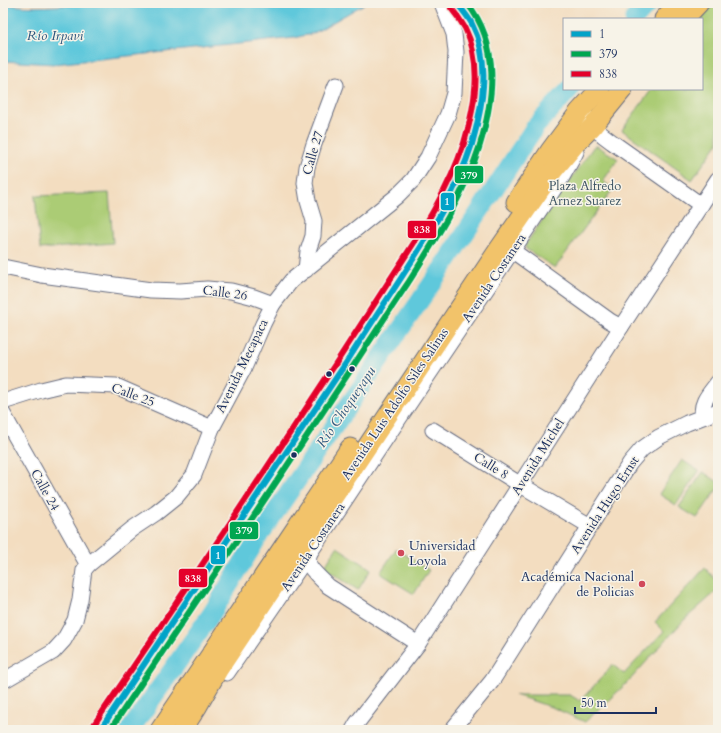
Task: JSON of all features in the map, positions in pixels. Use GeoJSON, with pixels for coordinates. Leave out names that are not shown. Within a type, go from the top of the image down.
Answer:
{"type":"FeatureCollection","features":[{"type":"Feature","properties":{"kind":"main road"},"geometry":{"type":"LineString","coordinates":[[100,730],[313,412],[424,242],[447,204],[462,172],[477,125],[484,76],[478,40],[472,24],[457,3]]}},
{"type":"Feature","properties":{"kind":"main road"},"geometry":{"type":"LineString","coordinates":[[673,15],[699,3]]}},
{"type":"Feature","properties":{"kind":"main road","name":"Avenida Luis Adolfo Siles Salinas"},"geometry":{"type":"LineString","coordinates":[[160,730],[550,152],[579,112],[599,90]]}},
{"type":"Feature","properties":{"kind":"main road","name":"Avenida Luis Adolfo Siles Salinas"},"geometry":{"type":"LineString","coordinates":[[182,730],[218,670],[499,249],[553,171],[622,90]]}},
{"type":"Feature","properties":{"kind":"street","name":"Avenida Mecapaca"},"geometry":{"type":"LineString","coordinates":[[88,566],[132,529],[176,497],[194,475],[212,428],[244,368],[262,324],[273,304],[291,281],[396,196],[413,180],[428,157],[448,114],[454,93],[456,52],[454,34],[442,3]]}},
{"type":"Feature","properties":{"kind":"street"},"geometry":{"type":"LineString","coordinates":[[454,34],[457,27],[461,23],[467,22],[472,24]]}},
{"type":"Feature","properties":{"kind":"street","name":"Calle 27"},"geometry":{"type":"LineString","coordinates":[[306,270],[308,251],[313,236],[314,221],[308,201],[305,183],[307,167],[336,85]]}},
{"type":"Feature","properties":{"kind":"street"},"geometry":{"type":"LineString","coordinates":[[607,90],[587,115],[587,120],[592,127],[701,205]]}},
{"type":"Feature","properties":{"kind":"street","name":"Avenida Costanera"},"geometry":{"type":"LineString","coordinates":[[197,707],[225,676],[310,554],[562,177],[576,154],[578,141]]}},
{"type":"Feature","properties":{"kind":"street","name":"Avenida Michel"},"geometry":{"type":"LineString","coordinates":[[353,730],[418,644],[521,485],[620,327],[718,178]]}},
{"type":"Feature","properties":{"kind":"street"},"geometry":{"type":"LineString","coordinates":[[513,251],[620,327]]}},
{"type":"Feature","properties":{"kind":"street","name":"Calle 26"},"geometry":{"type":"LineString","coordinates":[[3,267],[42,275],[151,290],[180,291],[207,289],[225,291],[254,297],[273,304]]}},
{"type":"Feature","properties":{"kind":"street"},"geometry":{"type":"LineString","coordinates":[[703,416],[704,401],[718,382]]}},
{"type":"Feature","properties":{"kind":"street","name":"Calle 25"},"geometry":{"type":"LineString","coordinates":[[3,402],[66,384],[116,386],[212,428]]}},
{"type":"Feature","properties":{"kind":"street","name":"Avenida Hugo Ernst"},"geometry":{"type":"LineString","coordinates":[[452,730],[492,681],[630,463],[642,449],[659,437],[687,423],[718,411]]}},
{"type":"Feature","properties":{"kind":"street","name":"Calle 24"},"geometry":{"type":"LineString","coordinates":[[3,414],[88,566]]}},
{"type":"Feature","properties":{"kind":"street","name":"Calle 8"},"geometry":{"type":"LineString","coordinates":[[433,430],[590,526]]}},
{"type":"Feature","properties":{"kind":"street"},"geometry":{"type":"LineString","coordinates":[[310,554],[309,563],[313,571],[328,586],[418,644]]}},
{"type":"Feature","properties":{"kind":"street"},"geometry":{"type":"LineString","coordinates":[[3,681],[53,652],[64,640],[75,620],[80,600],[84,570],[88,566]]}},
{"type":"Feature","properties":{"kind":"street"},"geometry":{"type":"LineString","coordinates":[[290,581],[299,578],[308,578],[316,583],[328,586]]}},
{"type":"Feature","properties":{"kind":"green space"},"geometry":{"type":"Polygon","coordinates":[[[714,3],[718,3],[718,143],[692,180],[622,130],[651,90],[703,90],[703,18],[714,3]]]}},
{"type":"Feature","properties":{"kind":"green space","name":"Plaza Alfredo Arnez Suarez"},"geometry":{"type":"Polygon","coordinates":[[[594,146],[597,146],[618,159],[603,181],[613,189],[555,268],[526,249],[525,245],[594,146]]]}},
{"type":"Feature","properties":{"kind":"green space"},"geometry":{"type":"Polygon","coordinates":[[[109,193],[113,243],[40,249],[35,196],[109,193]]]}},
{"type":"Feature","properties":{"kind":"green space"},"geometry":{"type":"Polygon","coordinates":[[[682,460],[699,471],[676,505],[659,494],[682,460]]]}},
{"type":"Feature","properties":{"kind":"green space"},"geometry":{"type":"Polygon","coordinates":[[[703,472],[718,482],[718,488],[697,518],[679,507],[703,472]]]}},
{"type":"Feature","properties":{"kind":"green space"},"geometry":{"type":"Polygon","coordinates":[[[337,547],[371,569],[358,590],[324,568],[337,547]]]}},
{"type":"Feature","properties":{"kind":"green space"},"geometry":{"type":"Polygon","coordinates":[[[396,549],[429,570],[414,594],[380,573],[396,549]]]}},
{"type":"Feature","properties":{"kind":"green space"},"geometry":{"type":"Polygon","coordinates":[[[705,568],[718,582],[718,590],[684,620],[628,682],[585,722],[554,708],[515,695],[570,695],[580,701],[613,665],[624,674],[664,631],[655,622],[705,568]]]}},
{"type":"Feature","properties":{"kind":"water","name":"Río Irpavi"},"geometry":{"type":"Polygon","coordinates":[[[89,3],[366,3],[314,33],[294,38],[54,64],[3,61],[3,4],[35,7],[89,3]]]}},
{"type":"Feature","properties":{"kind":"waterway","name":"Río Choqueyapu"},"geometry":{"type":"LineString","coordinates":[[635,18],[649,3]]}},
{"type":"Feature","properties":{"kind":"waterway","name":"Río Choqueyapu"},"geometry":{"type":"LineString","coordinates":[[130,730],[212,613],[257,539],[441,270],[535,127],[569,90]]}},
{"type":"Feature","properties":{"kind":"transit line","name":"1"},"geometry":{"type":"LineString","coordinates":[[100,730],[348,360],[423,243],[451,195],[472,144],[482,99],[483,83],[482,53],[478,38],[470,21],[457,3]]}},
{"type":"Feature","properties":{"kind":"transit line","name":"379"},"geometry":{"type":"LineString","coordinates":[[110,730],[408,283],[457,201],[479,148],[491,92],[490,55],[478,19],[467,3]]}},
{"type":"Feature","properties":{"kind":"transit line","name":"838"},"geometry":{"type":"LineString","coordinates":[[93,726],[217,543],[338,360],[415,241],[443,194],[464,143],[474,100],[475,85],[474,56],[471,42],[465,28],[451,8]]}},
{"type":"Feature","properties":{"kind":"place","name":"Universidad Loyola"},"geometry":{"type":"Point","coordinates":[401,553]}},
{"type":"Feature","properties":{"kind":"place","name":"Académica Nacional de Policias"},"geometry":{"type":"Point","coordinates":[642,584]}}]}
